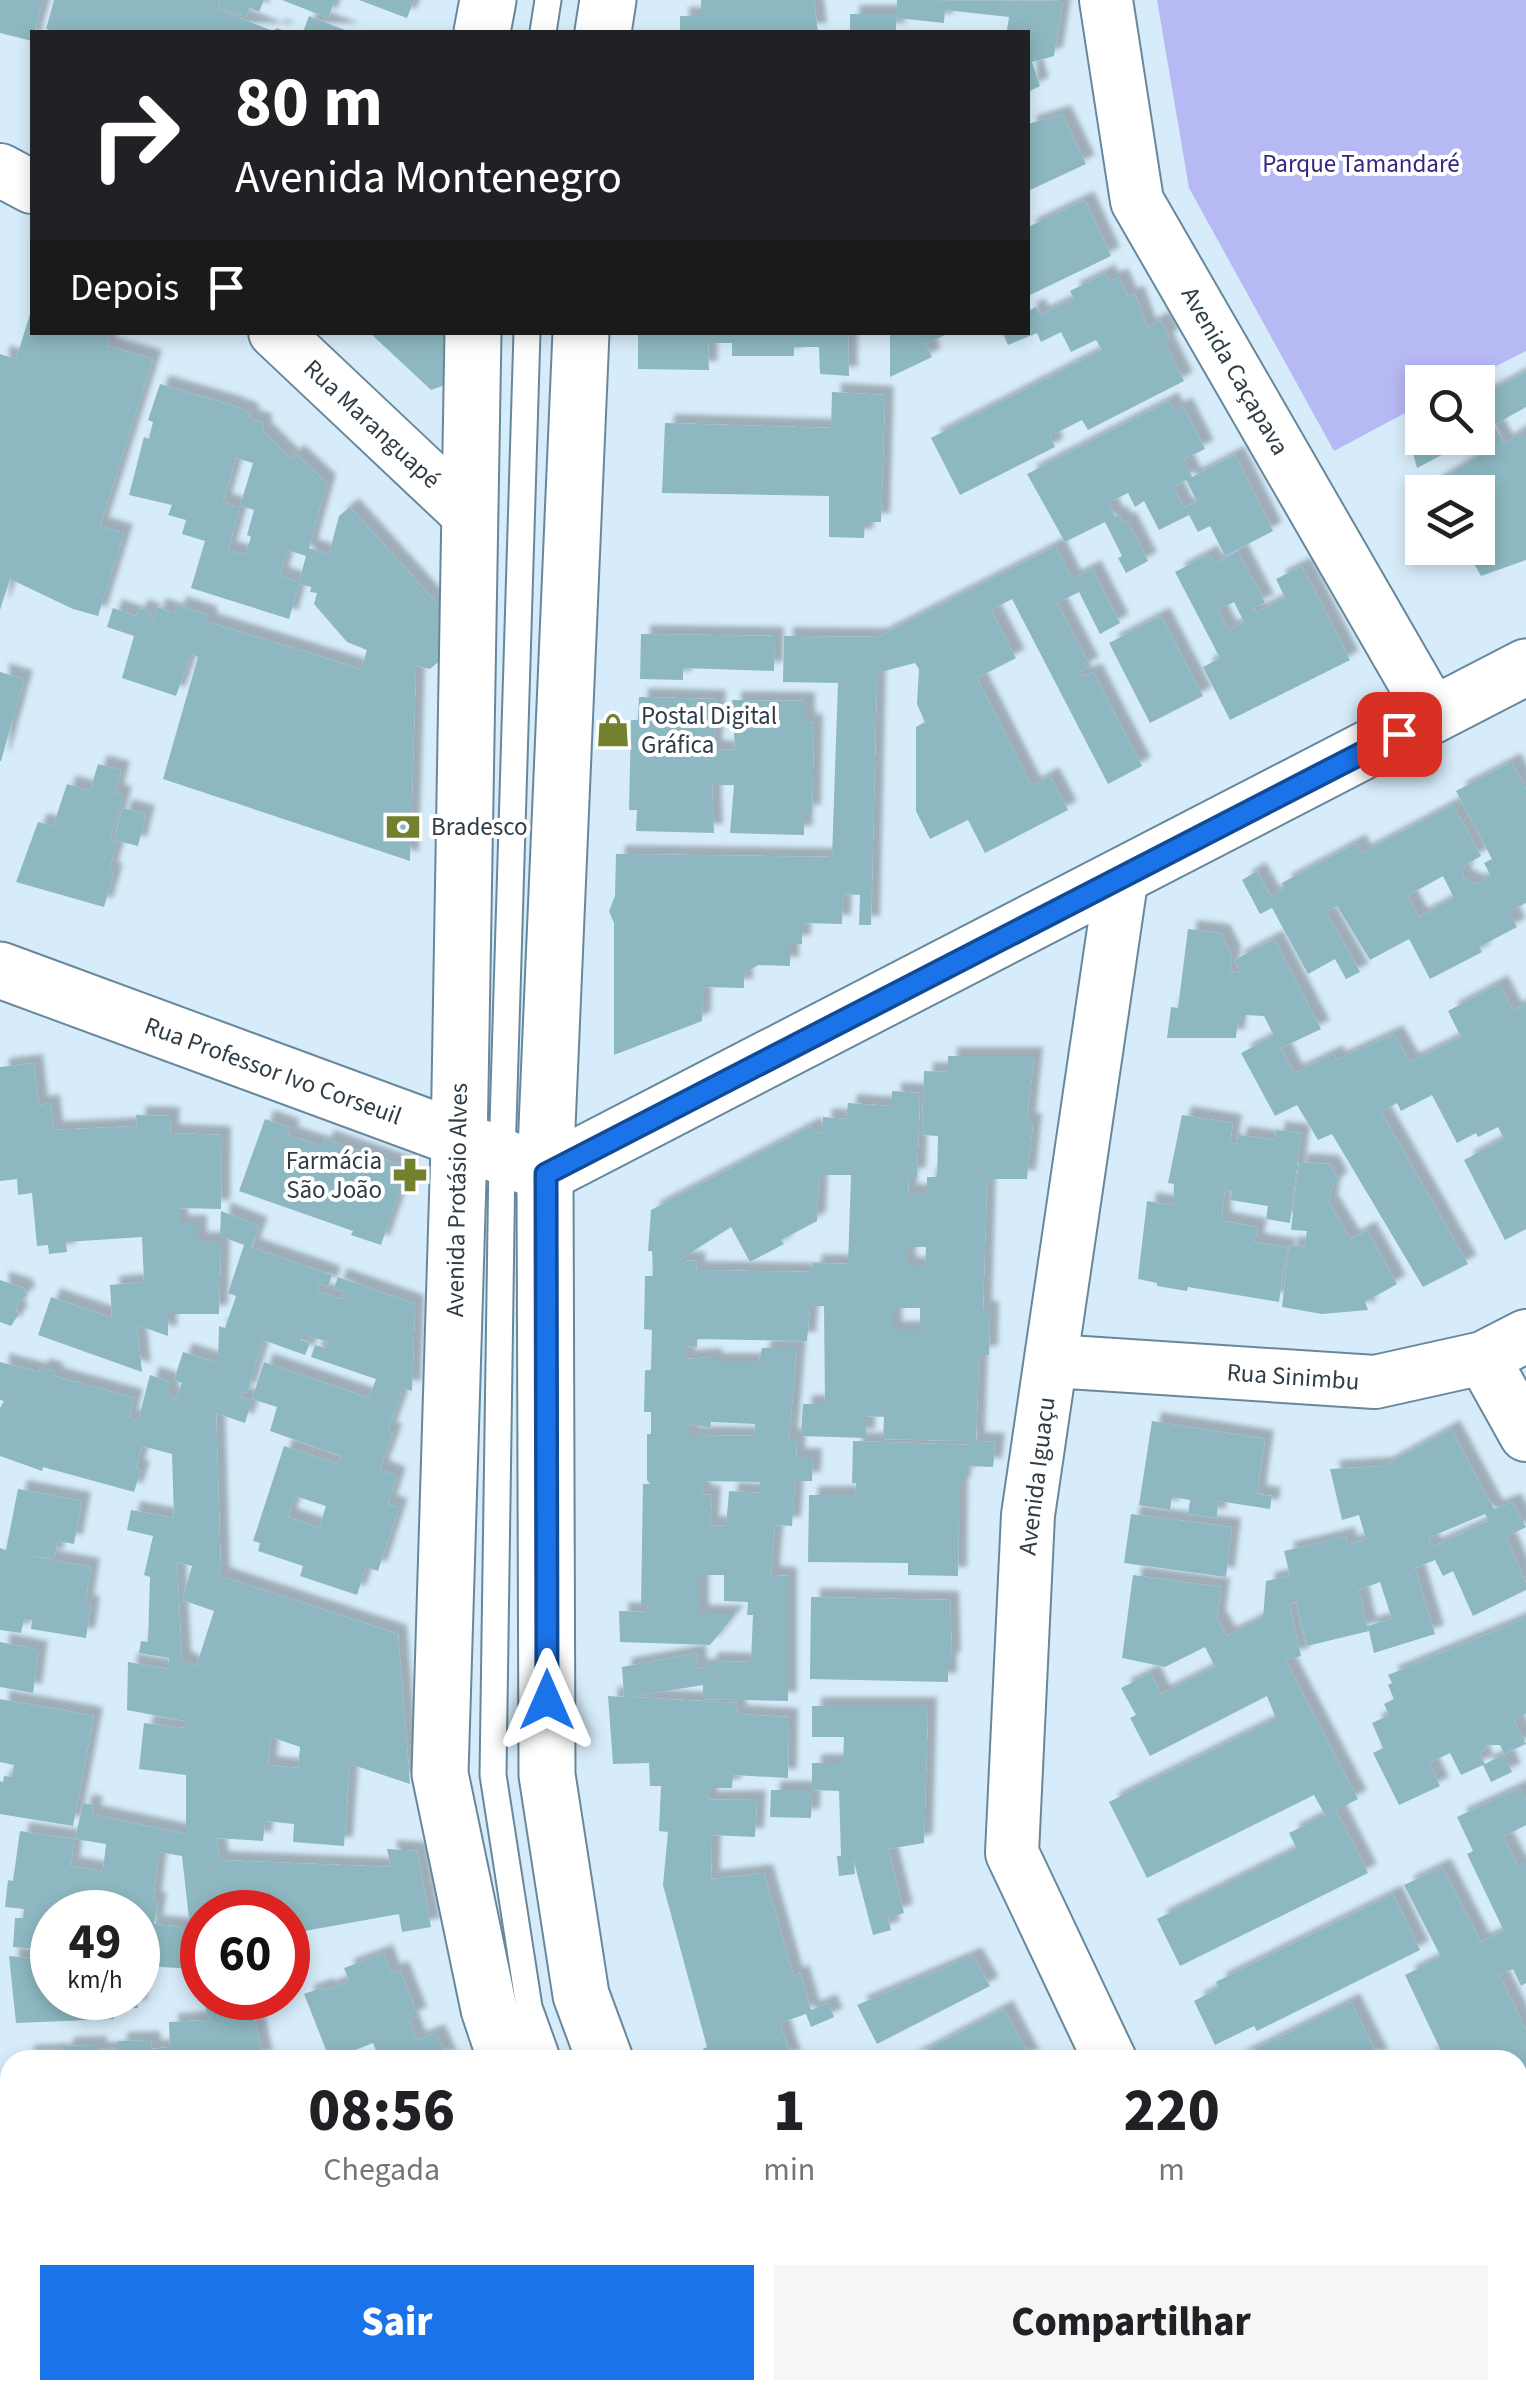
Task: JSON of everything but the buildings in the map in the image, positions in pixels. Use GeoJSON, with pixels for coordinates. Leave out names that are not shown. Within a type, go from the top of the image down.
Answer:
{"type":"FeatureCollection","features":[{"type":"Feature","properties":{"kind":"main road"},"geometry":{"type":"LineString","coordinates":[[482,30],[488,0]]}},
{"type":"Feature","properties":{"kind":"main road"},"geometry":{"type":"LineString","coordinates":[[602,30],[608,0]]}},
{"type":"Feature","properties":{"kind":"main road","name":"Avenida Protásio Alves"},"geometry":{"type":"LineString","coordinates":[[473,335],[469,515],[491,1154],[547,1775],[581,1995],[600,2050]]}},
{"type":"Feature","properties":{"kind":"main road","name":"Avenida Protásio Alves"},"geometry":{"type":"LineString","coordinates":[[503,2050],[490,2009],[440,1774],[491,1154],[581,335]]}},
{"type":"Feature","properties":{"kind":"main road"},"geometry":{"type":"LineString","coordinates":[[491,1154],[1122,875],[1526,667]]}},
{"type":"Feature","properties":{"kind":"main road","name":"Rua Professor Ivo Corseuil"},"geometry":{"type":"LineString","coordinates":[[0,970],[491,1154]]}},
{"type":"Feature","properties":{"kind":"street","name":"Avenida Caçapava"},"geometry":{"type":"LineString","coordinates":[[1106,0],[1137,201],[1434,716]]}},
{"type":"Feature","properties":{"kind":"street"},"geometry":{"type":"LineString","coordinates":[[0,170],[30,186]]}},
{"type":"Feature","properties":{"kind":"street","name":"Rua Maranguapé"},"geometry":{"type":"LineString","coordinates":[[278,335],[469,515]]}},
{"type":"Feature","properties":{"kind":"street","name":"Avenida Iguaçu"},"geometry":{"type":"LineString","coordinates":[[1105,2050],[1012,1853],[1028,1514],[1122,875]]}},
{"type":"Feature","properties":{"kind":"street"},"geometry":{"type":"LineString","coordinates":[[1504,1347],[1526,1436]]}},
{"type":"Feature","properties":{"kind":"street","name":"Rua Sinimbu"},"geometry":{"type":"LineString","coordinates":[[1053,1361],[1375,1382],[1504,1347]]}},
{"type":"Feature","properties":{"kind":"lane"},"geometry":{"type":"LineString","coordinates":[[543,30],[548,0]]}},
{"type":"Feature","properties":{"kind":"lane"},"geometry":{"type":"LineString","coordinates":[[527,335],[491,1154],[501,1273],[493,1775],[528,2007],[544,2050]]}},
{"type":"Feature","properties":{"kind":"lane"},"geometry":{"type":"LineString","coordinates":[[491,1154],[501,1273]]}},
{"type":"Feature","properties":{"kind":"lane"},"geometry":{"type":"LineString","coordinates":[[491,1154],[501,1273]]}},
{"type":"Feature","properties":{"kind":"green space","name":"Parque Tamandaré"},"geometry":{"type":"Polygon","coordinates":[[[1157,0],[1526,0],[1526,351],[1495,367],[1405,365],[1405,413],[1334,451],[1189,188],[1157,0]]]}},
{"type":"Feature","properties":{"kind":"place","name":"Postal Digital Gráfica"},"geometry":{"type":"Point","coordinates":[613,730]}},
{"type":"Feature","properties":{"kind":"place","name":"Bradesco"},"geometry":{"type":"Point","coordinates":[403,827]}},
{"type":"Feature","properties":{"kind":"place","name":"Farmácia São João"},"geometry":{"type":"Point","coordinates":[410,1175]}},
{"type":"Feature","properties":{"kind":"route"},"geometry":{"type":"LineString","coordinates":[[547,1700],[546,1174],[1399,734]]}}]}
